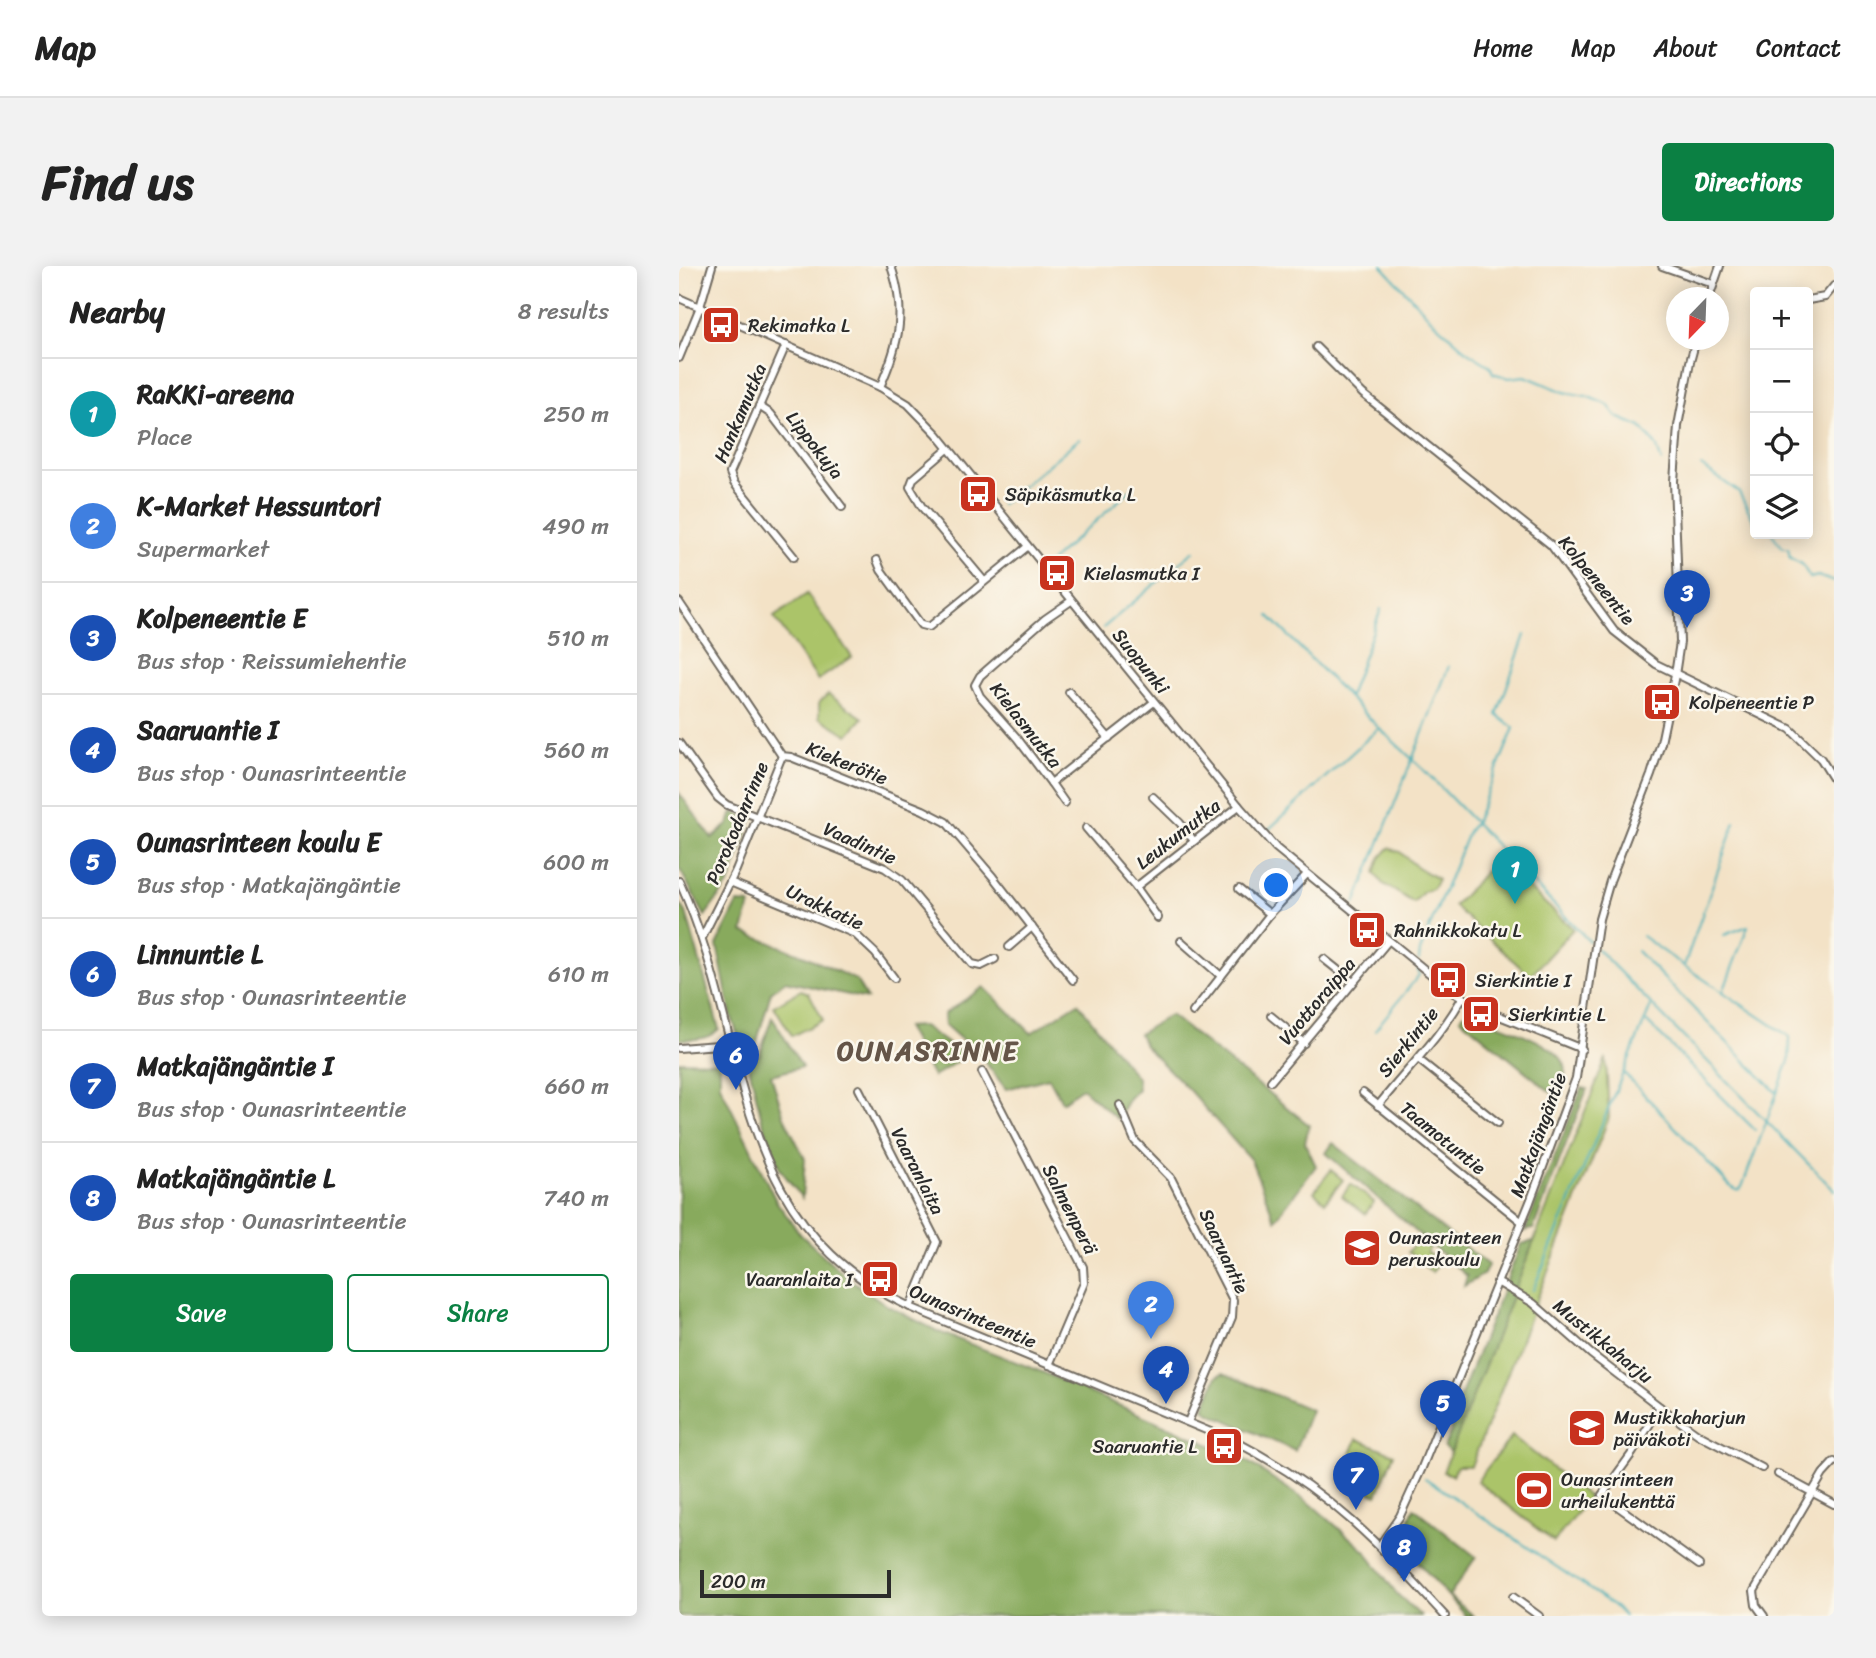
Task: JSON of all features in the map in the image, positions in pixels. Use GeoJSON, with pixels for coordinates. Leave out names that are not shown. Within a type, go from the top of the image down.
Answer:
{"type":"FeatureCollection","features":[{"type":"Feature","properties":{"kind":"street"},"geometry":{"type":"LineString","coordinates":[[679,358],[700,307],[712,266]]}},
{"type":"Feature","properties":{"kind":"street"},"geometry":{"type":"LineString","coordinates":[[880,387],[897,345],[899,330],[895,278],[891,266]]}},
{"type":"Feature","properties":{"kind":"street"},"geometry":{"type":"LineString","coordinates":[[1662,266],[1713,284]]}},
{"type":"Feature","properties":{"kind":"street"},"geometry":{"type":"LineString","coordinates":[[1712,287],[1720,266]]}},
{"type":"Feature","properties":{"kind":"street"},"geometry":{"type":"LineString","coordinates":[[1813,299],[1825,297],[1834,286]]}},
{"type":"Feature","properties":{"kind":"street","name":"Suopunki"},"geometry":{"type":"LineString","coordinates":[[679,298],[880,387],[908,404],[948,449],[1270,842],[1388,941],[1462,998],[1487,1011],[1582,1049]]}},
{"type":"Feature","properties":{"kind":"street","name":"Hankamutka"},"geometry":{"type":"LineString","coordinates":[[786,345],[732,464],[730,478],[794,556]]}},
{"type":"Feature","properties":{"kind":"street","name":"Kolpeneentie"},"geometry":{"type":"LineString","coordinates":[[1316,347],[1363,394],[1551,545],[1614,631],[1655,664],[1790,729],[1821,759],[1834,780]]}},
{"type":"Feature","properties":{"kind":"street","name":"Matkajängäntie"},"geometry":{"type":"LineString","coordinates":[[1380,1545],[1400,1516],[1416,1483],[1522,1222],[1576,1078],[1599,919],[1609,881],[1661,743],[1675,675],[1680,642],[1674,481],[1678,426],[1693,350]]}},
{"type":"Feature","properties":{"kind":"street","name":"Lippokuja"},"geometry":{"type":"LineString","coordinates":[[759,406],[771,414],[842,507]]}},
{"type":"Feature","properties":{"kind":"street"},"geometry":{"type":"LineString","coordinates":[[948,449],[913,479],[910,487],[922,507],[984,581]]}},
{"type":"Feature","properties":{"kind":"street"},"geometry":{"type":"LineString","coordinates":[[877,560],[881,570],[925,627],[934,623],[1027,547]]}},
{"type":"Feature","properties":{"kind":"street","name":"Kielasmutka"},"geometry":{"type":"LineString","coordinates":[[1071,601],[1045,619],[980,676],[975,685],[980,696],[1017,738],[1051,783],[1154,702]]}},
{"type":"Feature","properties":{"kind":"street","name":"Kiekerötie"},"geometry":{"type":"LineString","coordinates":[[679,602],[782,756],[791,757],[940,818],[985,867],[1073,980]]}},
{"type":"Feature","properties":{"kind":"street"},"geometry":{"type":"LineString","coordinates":[[1069,692],[1109,738]]}},
{"type":"Feature","properties":{"kind":"street"},"geometry":{"type":"LineString","coordinates":[[679,743],[718,798],[757,816]]}},
{"type":"Feature","properties":{"kind":"street","name":"Porokodanrinne"},"geometry":{"type":"LineString","coordinates":[[702,939],[730,882],[782,756]]}},
{"type":"Feature","properties":{"kind":"street"},"geometry":{"type":"LineString","coordinates":[[1051,783],[1065,803]]}},
{"type":"Feature","properties":{"kind":"street"},"geometry":{"type":"LineString","coordinates":[[1153,797],[1194,841]]}},
{"type":"Feature","properties":{"kind":"street","name":"Leukumutka"},"geometry":{"type":"LineString","coordinates":[[1136,887],[1239,806]]}},
{"type":"Feature","properties":{"kind":"street","name":"Vaadintie"},"geometry":{"type":"LineString","coordinates":[[757,816],[885,869],[910,887],[972,964],[981,966],[995,959]]}},
{"type":"Feature","properties":{"kind":"street","name":"Leukumutka"},"geometry":{"type":"LineString","coordinates":[[1086,828],[1136,887],[1158,918]]}},
{"type":"Feature","properties":{"kind":"street"},"geometry":{"type":"LineString","coordinates":[[1193,1012],[1270,914],[1307,874]]}},
{"type":"Feature","properties":{"kind":"street","name":"Ounasrinteentie"},"geometry":{"type":"LineString","coordinates":[[679,881],[702,939],[757,1138],[768,1166],[788,1201],[835,1258],[875,1288],[910,1307],[1242,1445],[1280,1466],[1330,1500],[1380,1545],[1445,1616]]}},
{"type":"Feature","properties":{"kind":"street","name":"Urakkatie"},"geometry":{"type":"LineString","coordinates":[[730,882],[855,934],[875,953],[894,978]]}},
{"type":"Feature","properties":{"kind":"street"},"geometry":{"type":"LineString","coordinates":[[1238,889],[1270,914]]}},
{"type":"Feature","properties":{"kind":"street"},"geometry":{"type":"LineString","coordinates":[[1009,947],[1032,927]]}},
{"type":"Feature","properties":{"kind":"street"},"geometry":{"type":"LineString","coordinates":[[1181,941],[1221,976]]}},
{"type":"Feature","properties":{"kind":"street","name":"Vuottoraippa"},"geometry":{"type":"LineString","coordinates":[[1271,1081],[1388,941]]}},
{"type":"Feature","properties":{"kind":"street"},"geometry":{"type":"LineString","coordinates":[[1324,959],[1353,982]]}},
{"type":"Feature","properties":{"kind":"street","name":"Sierkintie"},"geometry":{"type":"LineString","coordinates":[[1378,1106],[1418,1059],[1462,998]]}},
{"type":"Feature","properties":{"kind":"street"},"geometry":{"type":"LineString","coordinates":[[1271,1016],[1304,1042]]}},
{"type":"Feature","properties":{"kind":"street"},"geometry":{"type":"LineString","coordinates":[[679,1048],[732,1044]]}},
{"type":"Feature","properties":{"kind":"street"},"geometry":{"type":"LineString","coordinates":[[1418,1059],[1498,1123]]}},
{"type":"Feature","properties":{"kind":"street","name":"Salmenperä"},"geometry":{"type":"LineString","coordinates":[[982,1072],[1083,1267],[1084,1283],[1049,1365]]}},
{"type":"Feature","properties":{"kind":"street","name":"Vaaranlaita"},"geometry":{"type":"LineString","coordinates":[[859,1089],[937,1242],[910,1307]]}},
{"type":"Feature","properties":{"kind":"street","name":"Taamotuntie"},"geometry":{"type":"LineString","coordinates":[[1363,1093],[1522,1222]]}},
{"type":"Feature","properties":{"kind":"street","name":"Saaruantie"},"geometry":{"type":"LineString","coordinates":[[1120,1105],[1135,1141],[1171,1178],[1233,1300],[1232,1317],[1188,1422]]}},
{"type":"Feature","properties":{"kind":"street","name":"Mustikkaharju"},"geometry":{"type":"LineString","coordinates":[[1497,1282],[1533,1303],[1591,1354],[1660,1408],[1699,1435],[1762,1468]]}},
{"type":"Feature","properties":{"kind":"street"},"geometry":{"type":"LineString","coordinates":[[1660,1408],[1602,1495],[1699,1565]]}},
{"type":"Feature","properties":{"kind":"street"},"geometry":{"type":"LineString","coordinates":[[1765,1616],[1756,1605],[1753,1591],[1823,1474],[1834,1462]]}},
{"type":"Feature","properties":{"kind":"street"},"geometry":{"type":"LineString","coordinates":[[1778,1474],[1834,1504]]}},
{"type":"Feature","properties":{"kind":"street"},"geometry":{"type":"LineString","coordinates":[[1513,1597],[1539,1616]]}},
{"type":"Feature","properties":{"kind":"green space"},"geometry":{"type":"Polygon","coordinates":[[[807,594],[852,657],[818,680],[774,617],[807,594]]]}},
{"type":"Feature","properties":{"kind":"green space"},"geometry":{"type":"Polygon","coordinates":[[[828,694],[863,718],[848,735],[819,717],[819,703],[828,694]]]}},
{"type":"Feature","properties":{"kind":"green space"},"geometry":{"type":"Polygon","coordinates":[[[679,793],[712,838],[729,824],[733,812],[752,819],[730,882],[705,916],[679,868],[679,793]]]}},
{"type":"Feature","properties":{"kind":"green space"},"geometry":{"type":"Polygon","coordinates":[[[1389,848],[1400,852],[1418,868],[1438,879],[1433,889],[1423,892],[1414,903],[1382,883],[1375,873],[1380,858],[1389,848]]]}},
{"type":"Feature","properties":{"kind":"green space"},"geometry":{"type":"Polygon","coordinates":[[[1497,859],[1573,929],[1530,976],[1454,906],[1497,859]]]}},
{"type":"Feature","properties":{"kind":"green space"},"geometry":{"type":"Polygon","coordinates":[[[679,902],[686,912],[719,1029],[701,1038],[679,1039],[679,902]]]}},
{"type":"Feature","properties":{"kind":"green space"},"geometry":{"type":"Polygon","coordinates":[[[738,903],[750,904],[743,932],[805,956],[856,980],[867,999],[785,981],[771,992],[755,1048],[743,1050],[731,1015],[717,945],[738,903]]]}},
{"type":"Feature","properties":{"kind":"green space"},"geometry":{"type":"Polygon","coordinates":[[[984,987],[1031,1033],[1078,1003],[1137,1078],[1138,1089],[1129,1098],[1117,1119],[1082,1088],[1062,1102],[1049,1078],[1006,1089],[982,1058],[945,1025],[944,1014],[984,987]]]}},
{"type":"Feature","properties":{"kind":"green space"},"geometry":{"type":"Polygon","coordinates":[[[801,990],[809,993],[823,1020],[792,1036],[774,1006],[801,990]]]}},
{"type":"Feature","properties":{"kind":"green space"},"geometry":{"type":"Polygon","coordinates":[[[1469,1013],[1538,1041],[1560,1057],[1565,1066],[1565,1074],[1558,1098],[1460,1018],[1469,1013]]]}},
{"type":"Feature","properties":{"kind":"green space"},"geometry":{"type":"Polygon","coordinates":[[[1170,1015],[1309,1125],[1305,1143],[1316,1166],[1275,1220],[1251,1160],[1189,1090],[1145,1046],[1139,1034],[1170,1015]]]}},
{"type":"Feature","properties":{"kind":"green space"},"geometry":{"type":"Polygon","coordinates":[[[772,1017],[802,1067],[771,1075],[784,1117],[805,1159],[802,1198],[780,1169],[762,1120],[749,1066],[760,1054],[772,1017]]]}},
{"type":"Feature","properties":{"kind":"green space"},"geometry":{"type":"Polygon","coordinates":[[[923,1026],[965,1056],[933,1077],[906,1027],[923,1026]]]}},
{"type":"Feature","properties":{"kind":"green space"},"geometry":{"type":"Polygon","coordinates":[[[1606,1058],[1609,1117],[1471,1466],[1457,1466],[1453,1475],[1443,1472],[1606,1058]]]}},
{"type":"Feature","properties":{"kind":"green space"},"geometry":{"type":"Polygon","coordinates":[[[679,1061],[720,1062],[720,1085],[776,1201],[801,1235],[848,1278],[888,1306],[939,1332],[1042,1372],[1245,1460],[1311,1504],[1366,1552],[1397,1594],[1421,1616],[679,1616],[679,1061]]]}},
{"type":"Feature","properties":{"kind":"green space"},"geometry":{"type":"Polygon","coordinates":[[[1582,1088],[1587,1089],[1533,1229],[1525,1231],[1582,1088]]]}},
{"type":"Feature","properties":{"kind":"green space"},"geometry":{"type":"Polygon","coordinates":[[[1333,1143],[1488,1265],[1484,1274],[1464,1286],[1467,1276],[1326,1153],[1333,1143]]]}},
{"type":"Feature","properties":{"kind":"green space"},"geometry":{"type":"Polygon","coordinates":[[[1331,1170],[1343,1180],[1325,1202],[1314,1192],[1331,1170]]]}},
{"type":"Feature","properties":{"kind":"green space"},"geometry":{"type":"Polygon","coordinates":[[[1351,1184],[1374,1202],[1365,1214],[1342,1196],[1351,1184]]]}},
{"type":"Feature","properties":{"kind":"green space"},"geometry":{"type":"Polygon","coordinates":[[[1420,1237],[1431,1246],[1427,1252],[1440,1263],[1432,1272],[1408,1252],[1420,1237]]]}},
{"type":"Feature","properties":{"kind":"green space"},"geometry":{"type":"Polygon","coordinates":[[[1534,1241],[1451,1452],[1444,1447],[1451,1431],[1453,1415],[1521,1244],[1534,1241]]]}},
{"type":"Feature","properties":{"kind":"green space"},"geometry":{"type":"Polygon","coordinates":[[[1223,1373],[1311,1410],[1295,1451],[1204,1408],[1217,1376],[1223,1373]]]}},
{"type":"Feature","properties":{"kind":"green space","name":"Ounasrinteen urheilukenttä"},"geometry":{"type":"Polygon","coordinates":[[[1512,1436],[1589,1497],[1554,1542],[1477,1481],[1512,1436]]]}},
{"type":"Feature","properties":{"kind":"green space"},"geometry":{"type":"Polygon","coordinates":[[[1357,1439],[1394,1454],[1377,1495],[1340,1480],[1357,1439]]]}},
{"type":"Feature","properties":{"kind":"green space"},"geometry":{"type":"Polygon","coordinates":[[[1414,1508],[1476,1557],[1449,1596],[1474,1616],[1466,1616],[1400,1542],[1414,1508]]]}},
{"type":"Feature","properties":{"kind":"waterway"},"geometry":{"type":"LineString","coordinates":[[1382,266],[1432,320],[1469,353],[1490,366],[1493,373],[1509,378],[1525,376],[1564,392],[1586,396],[1608,405],[1617,417],[1641,427],[1656,445],[1662,462]]}},
{"type":"Feature","properties":{"kind":"waterway"},"geometry":{"type":"LineString","coordinates":[[1001,504],[1079,439]]}},
{"type":"Feature","properties":{"kind":"waterway"},"geometry":{"type":"LineString","coordinates":[[1701,466],[1739,492],[1750,513]]}},
{"type":"Feature","properties":{"kind":"waterway"},"geometry":{"type":"LineString","coordinates":[[1051,561],[1133,488]]}},
{"type":"Feature","properties":{"kind":"waterway"},"geometry":{"type":"LineString","coordinates":[[1776,539],[1783,548],[1788,548],[1790,558],[1802,564],[1810,578],[1818,576],[1834,582]]}},
{"type":"Feature","properties":{"kind":"waterway"},"geometry":{"type":"LineString","coordinates":[[1103,628],[1194,551]]}},
{"type":"Feature","properties":{"kind":"waterway"},"geometry":{"type":"LineString","coordinates":[[1349,697],[1381,609]]}},
{"type":"Feature","properties":{"kind":"waterway"},"geometry":{"type":"LineString","coordinates":[[1269,616],[1423,769],[1589,941]]}},
{"type":"Feature","properties":{"kind":"waterway"},"geometry":{"type":"LineString","coordinates":[[1419,960],[1420,951],[1469,830],[1475,823],[1514,728],[1497,715],[1525,635]]}},
{"type":"Feature","properties":{"kind":"waterway"},"geometry":{"type":"LineString","coordinates":[[1355,904],[1449,666]]}},
{"type":"Feature","properties":{"kind":"waterway"},"geometry":{"type":"LineString","coordinates":[[1268,830],[1378,729]]}},
{"type":"Feature","properties":{"kind":"waterway"},"geometry":{"type":"LineString","coordinates":[[1624,1073],[1730,1186],[1738,1191],[1742,1187],[1789,1061],[1790,1037],[1684,966],[1735,822]]}},
{"type":"Feature","properties":{"kind":"waterway"},"geometry":{"type":"LineString","coordinates":[[1723,992],[1748,926],[1724,935]]}},
{"type":"Feature","properties":{"kind":"waterway"},"geometry":{"type":"LineString","coordinates":[[1642,936],[1684,966]]}},
{"type":"Feature","properties":{"kind":"waterway"},"geometry":{"type":"LineString","coordinates":[[1597,949],[1834,1190]]}},
{"type":"Feature","properties":{"kind":"waterway"},"geometry":{"type":"LineString","coordinates":[[1637,951],[1776,1092]]}},
{"type":"Feature","properties":{"kind":"waterway"},"geometry":{"type":"LineString","coordinates":[[1375,1030],[1419,975],[1418,969]]}},
{"type":"Feature","properties":{"kind":"waterway"},"geometry":{"type":"LineString","coordinates":[[1533,1290],[1651,1006]]}},
{"type":"Feature","properties":{"kind":"waterway"},"geometry":{"type":"LineString","coordinates":[[1647,1022],[1755,1130]]}},
{"type":"Feature","properties":{"kind":"waterway"},"geometry":{"type":"LineString","coordinates":[[1425,1478],[1613,1605],[1624,1616]]}},
{"type":"Feature","properties":{"kind":"place","name":"Rekimatka L"},"geometry":{"type":"Point","coordinates":[721,325]}},
{"type":"Feature","properties":{"kind":"place","name":"Säpikäsmutka L"},"geometry":{"type":"Point","coordinates":[978,494]}},
{"type":"Feature","properties":{"kind":"place","name":"Kielasmutka I"},"geometry":{"type":"Point","coordinates":[1057,573]}},
{"type":"Feature","properties":{"kind":"place","name":"Kolpeneentie E"},"geometry":{"type":"Point","coordinates":[1687,628]}},
{"type":"Feature","properties":{"kind":"place","name":"Kolpeneentie P"},"geometry":{"type":"Point","coordinates":[1662,702]}},
{"type":"Feature","properties":{"kind":"place","name":"RaKKi-areena"},"geometry":{"type":"Point","coordinates":[1515,904]}},
{"type":"Feature","properties":{"kind":"place","name":"Rahnikkokatu L"},"geometry":{"type":"Point","coordinates":[1367,930]}},
{"type":"Feature","properties":{"kind":"place","name":"Sierkintie I"},"geometry":{"type":"Point","coordinates":[1448,980]}},
{"type":"Feature","properties":{"kind":"place","name":"Sierkintie L"},"geometry":{"type":"Point","coordinates":[1481,1014]}},
{"type":"Feature","properties":{"kind":"place","name":"Linnuntie L"},"geometry":{"type":"Point","coordinates":[736,1090]}},
{"type":"Feature","properties":{"kind":"place","name":"Ounasrinteen peruskoulu"},"geometry":{"type":"Point","coordinates":[1362,1248]}},
{"type":"Feature","properties":{"kind":"place","name":"Vaaranlaita I"},"geometry":{"type":"Point","coordinates":[880,1279]}},
{"type":"Feature","properties":{"kind":"place","name":"K-Market Hessuntori"},"geometry":{"type":"Point","coordinates":[1151,1339]}},
{"type":"Feature","properties":{"kind":"place","name":"Saaruantie I"},"geometry":{"type":"Point","coordinates":[1166,1404]}},
{"type":"Feature","properties":{"kind":"place","name":"Mustikkaharjun päiväkoti"},"geometry":{"type":"Point","coordinates":[1587,1428]}},
{"type":"Feature","properties":{"kind":"place","name":"Ounasrinteen koulu E"},"geometry":{"type":"Point","coordinates":[1443,1438]}},
{"type":"Feature","properties":{"kind":"place","name":"Saaruantie L"},"geometry":{"type":"Point","coordinates":[1224,1446]}},
{"type":"Feature","properties":{"kind":"place","name":"Ounasrinteen urheilukenttä"},"geometry":{"type":"Point","coordinates":[1534,1490]}},
{"type":"Feature","properties":{"kind":"place","name":"Matkajängäntie I"},"geometry":{"type":"Point","coordinates":[1356,1510]}},
{"type":"Feature","properties":{"kind":"place","name":"Matkajängäntie L"},"geometry":{"type":"Point","coordinates":[1404,1582]}},
{"type":"Feature","properties":{"kind":"district","name":"OUNASRINNE"},"geometry":{"type":"Point","coordinates":[928,1051]}}]}
